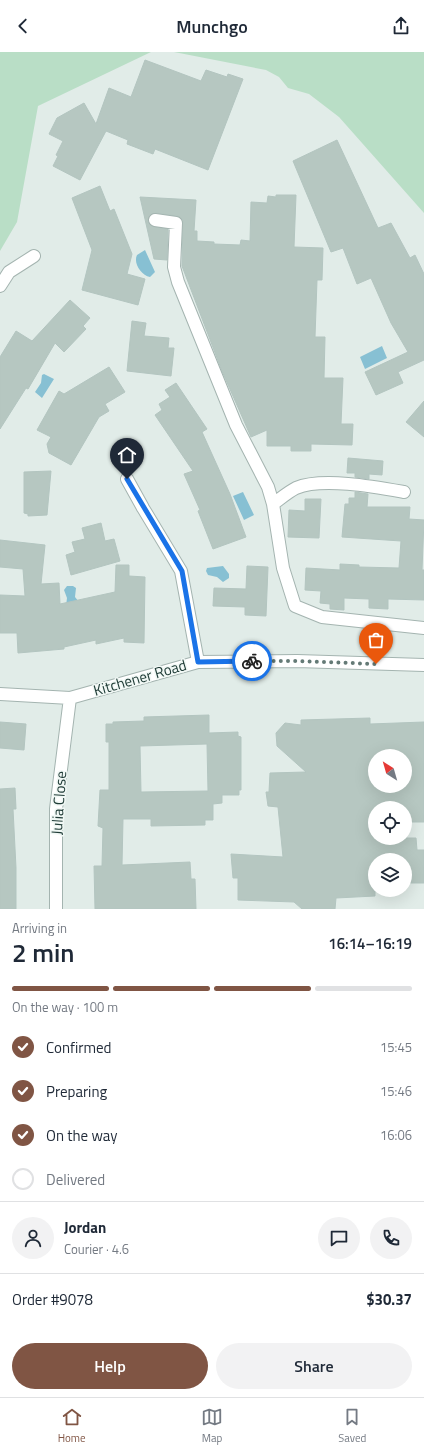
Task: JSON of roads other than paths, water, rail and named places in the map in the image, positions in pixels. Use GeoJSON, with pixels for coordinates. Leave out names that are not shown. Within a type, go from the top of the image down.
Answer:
{"type":"FeatureCollection","features":[{"type":"Feature","properties":{"kind":"street"},"geometry":{"type":"LineString","coordinates":[[155,220],[176,222],[174,267],[178,282],[236,424],[268,487],[273,504],[282,568],[295,606],[322,617],[424,628]]}},
{"type":"Feature","properties":{"kind":"street"},"geometry":{"type":"LineString","coordinates":[[0,286],[9,272],[34,256]]}},
{"type":"Feature","properties":{"kind":"street"},"geometry":{"type":"LineString","coordinates":[[127,479],[182,571],[198,662]]}},
{"type":"Feature","properties":{"kind":"street"},"geometry":{"type":"LineString","coordinates":[[273,504],[296,488],[323,483],[376,487],[404,492]]}},
{"type":"Feature","properties":{"kind":"street","name":"Kitchener Road"},"geometry":{"type":"LineString","coordinates":[[0,694],[70,698],[198,662],[297,661],[424,666]]}},
{"type":"Feature","properties":{"kind":"street","name":"Julia Close"},"geometry":{"type":"LineString","coordinates":[[56,909],[56,809],[70,698]]}},
{"type":"Feature","properties":{"kind":"water"},"geometry":{"type":"Polygon","coordinates":[[[145,250],[155,272],[150,277],[141,271],[136,262],[137,255],[145,250]]]}},
{"type":"Feature","properties":{"kind":"water"},"geometry":{"type":"Polygon","coordinates":[[[382,346],[387,358],[365,369],[360,357],[382,346]]]}},
{"type":"Feature","properties":{"kind":"water"},"geometry":{"type":"Polygon","coordinates":[[[44,374],[54,379],[42,398],[35,392],[41,383],[42,375],[44,374]]]}},
{"type":"Feature","properties":{"kind":"water"},"geometry":{"type":"Polygon","coordinates":[[[243,492],[254,515],[244,520],[233,496],[243,492]]]}},
{"type":"Feature","properties":{"kind":"water"},"geometry":{"type":"Polygon","coordinates":[[[223,566],[229,574],[229,578],[223,582],[217,577],[208,575],[206,571],[207,568],[223,566]]]}},
{"type":"Feature","properties":{"kind":"water"},"geometry":{"type":"Polygon","coordinates":[[[67,586],[73,586],[76,588],[75,597],[79,602],[66,606],[67,598],[64,590],[67,586]]]}}]}
